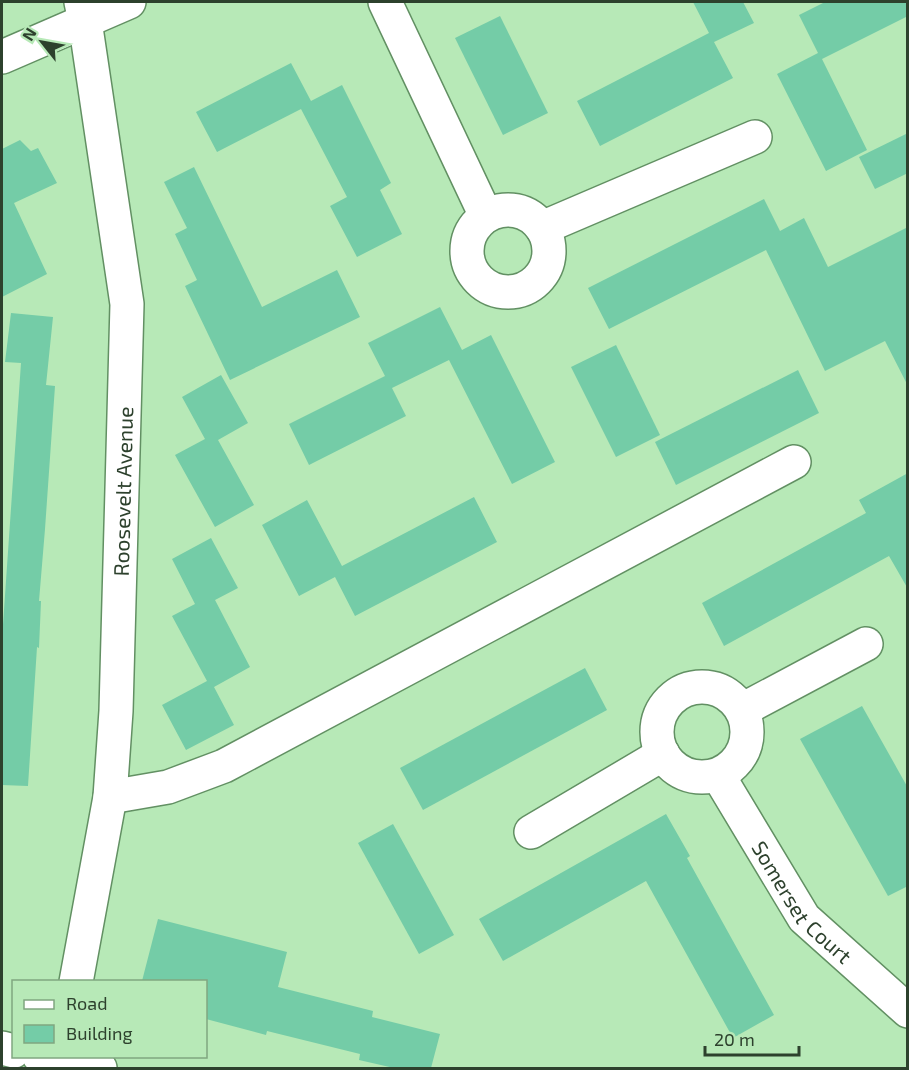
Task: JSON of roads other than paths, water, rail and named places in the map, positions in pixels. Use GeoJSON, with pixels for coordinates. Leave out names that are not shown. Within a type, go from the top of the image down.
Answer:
{"type":"FeatureCollection","features":[{"type":"Feature","properties":{"kind":"street"},"geometry":{"type":"LineString","coordinates":[[2,57],[83,11],[129,2]]}},
{"type":"Feature","properties":{"kind":"street"},"geometry":{"type":"LineString","coordinates":[[385,2],[486,216]]}},
{"type":"Feature","properties":{"kind":"street","name":"Roosevelt Avenue"},"geometry":{"type":"LineString","coordinates":[[76,980],[110,797],[116,711],[127,304],[83,11]]}},
{"type":"Feature","properties":{"kind":"street"},"geometry":{"type":"LineString","coordinates":[[542,228],[755,137]]}},
{"type":"Feature","properties":{"kind":"street"},"geometry":{"type":"LineString","coordinates":[[514,210],[530,216],[542,228],[547,235],[550,252],[546,269],[536,283],[520,291],[503,292],[487,287],[474,275],[468,259],[467,246],[473,230],[486,216],[496,212],[514,210]]}},
{"type":"Feature","properties":{"kind":"street"},"geometry":{"type":"LineString","coordinates":[[110,797],[168,787],[224,766],[794,462]]}},
{"type":"Feature","properties":{"kind":"street"},"geometry":{"type":"LineString","coordinates":[[742,710],[866,644]]}},
{"type":"Feature","properties":{"kind":"street"},"geometry":{"type":"LineString","coordinates":[[708,687],[726,694],[742,710],[748,729],[745,747],[735,764],[718,775],[692,777],[675,769],[663,754],[657,736],[658,722],[664,709],[676,695],[689,689],[708,687]]}},
{"type":"Feature","properties":{"kind":"street"},"geometry":{"type":"LineString","coordinates":[[531,832],[663,754]]}},
{"type":"Feature","properties":{"kind":"street","name":"Somerset Court"},"geometry":{"type":"LineString","coordinates":[[718,775],[804,918],[908,1011]]}},
{"type":"Feature","properties":{"kind":"street"},"geometry":{"type":"LineString","coordinates":[[49,1060],[100,1068]]}}]}
